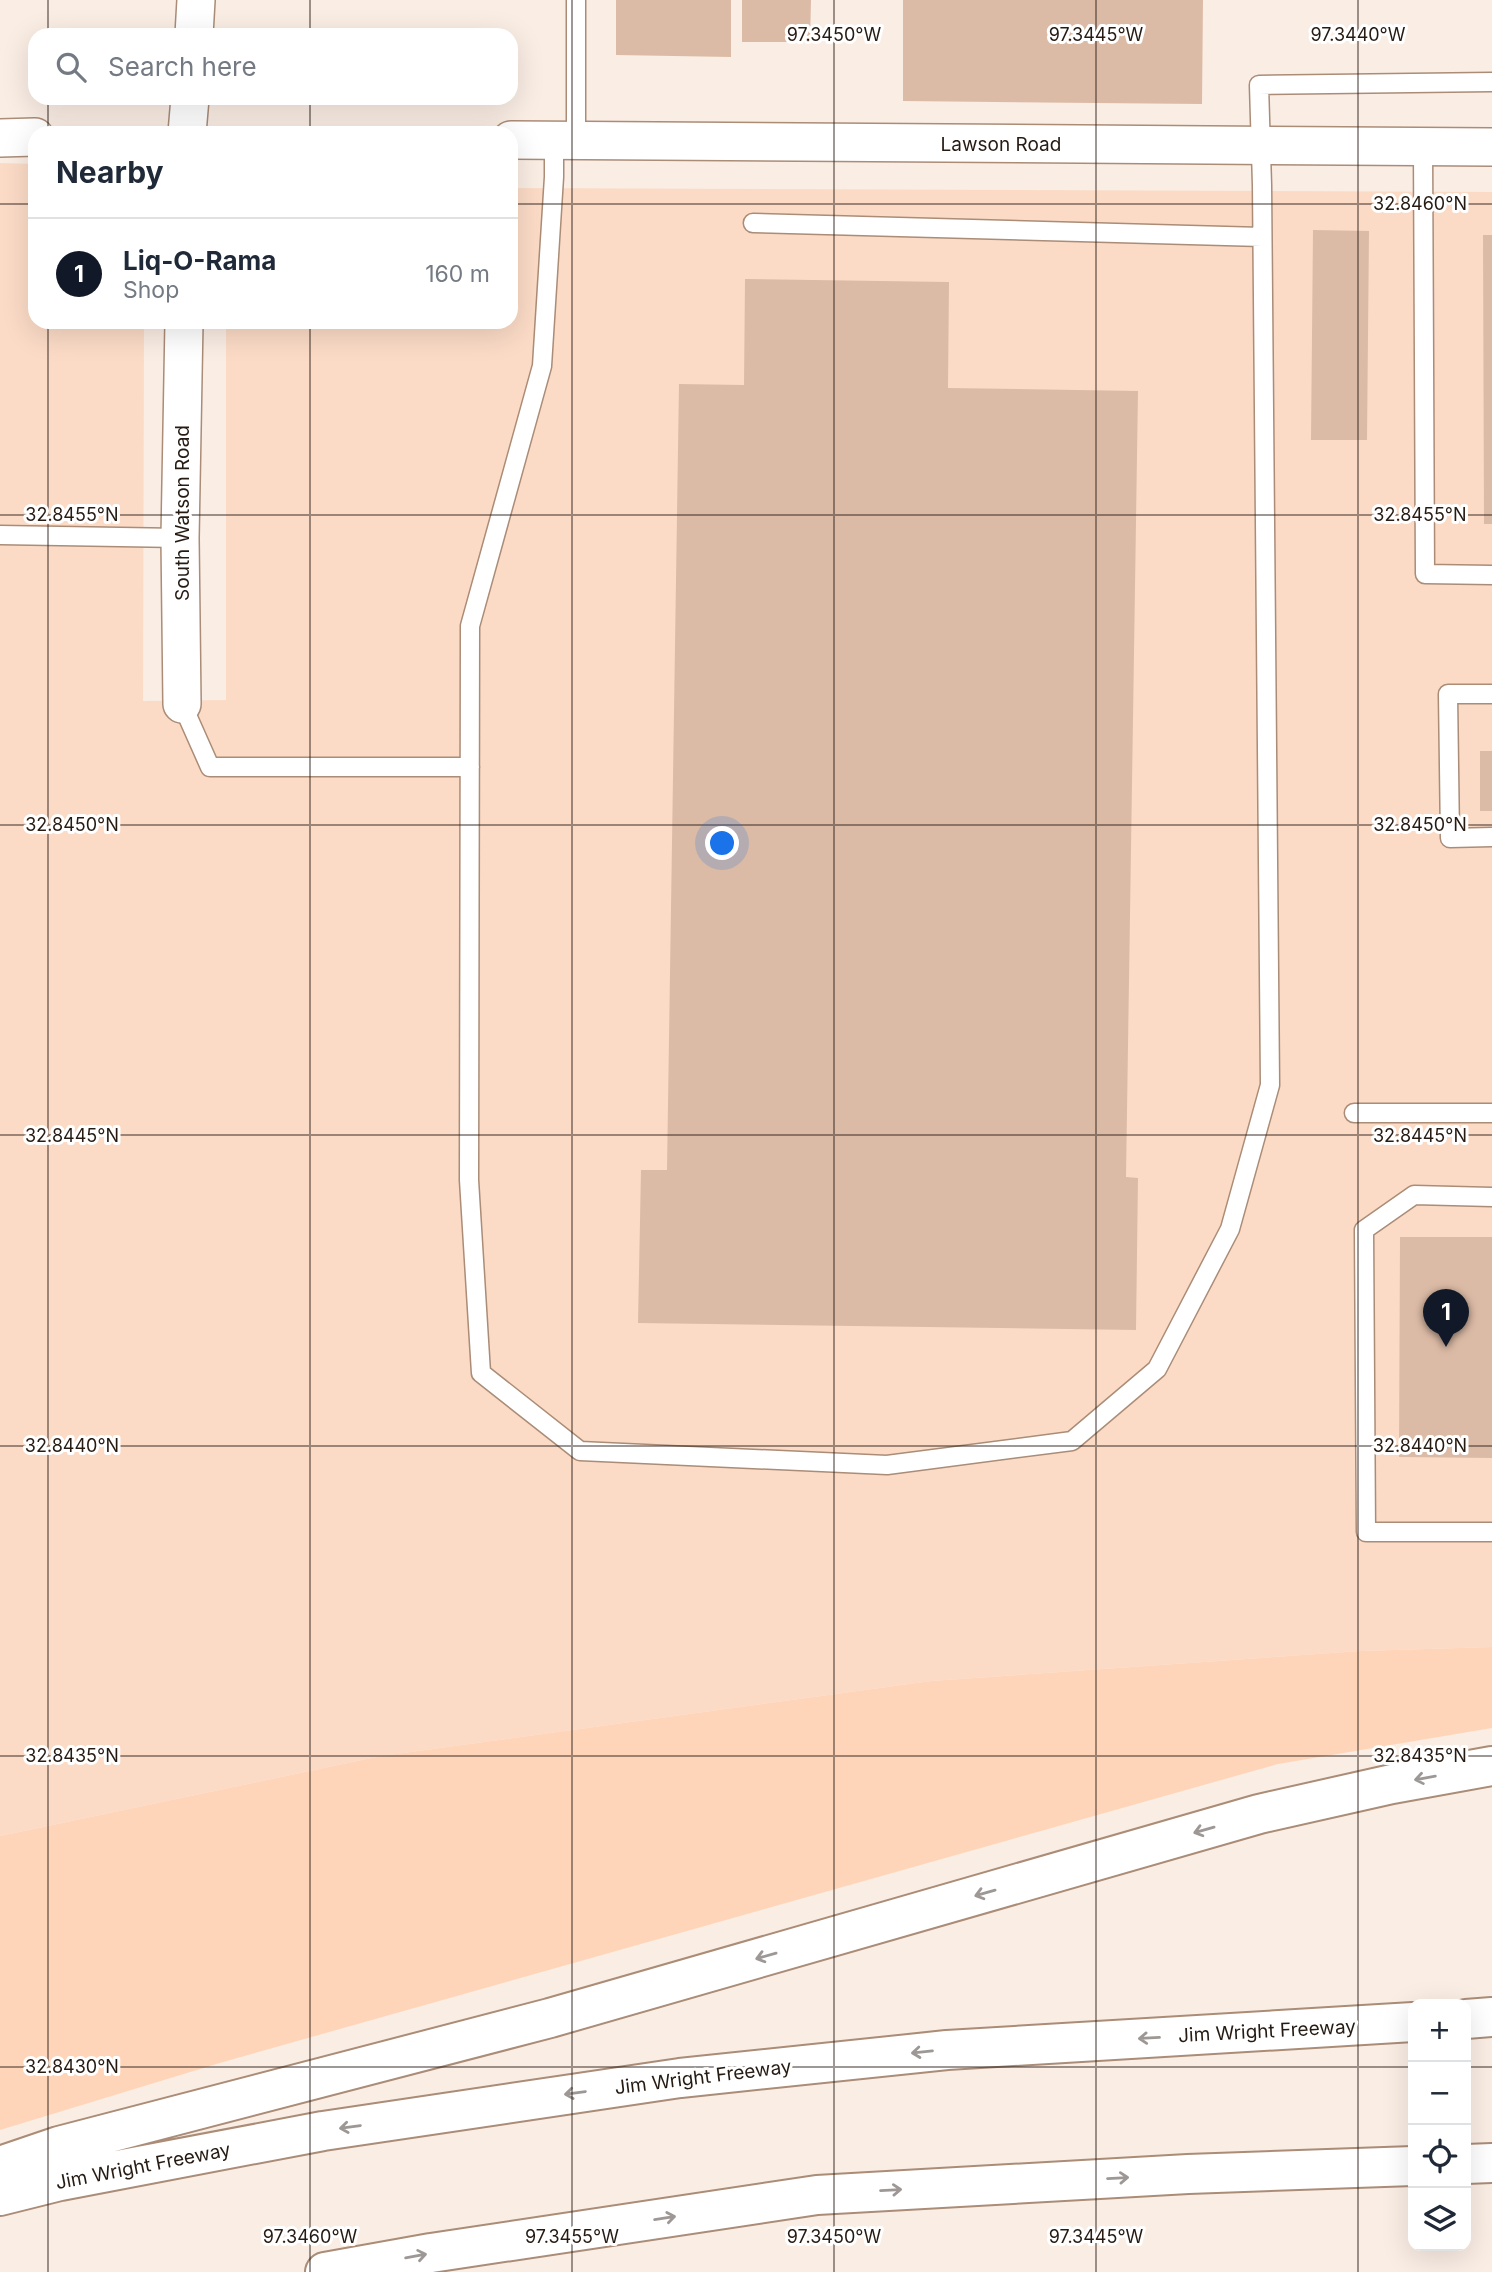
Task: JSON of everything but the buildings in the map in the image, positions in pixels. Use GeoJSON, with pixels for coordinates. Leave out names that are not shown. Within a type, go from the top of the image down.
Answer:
{"type":"FeatureCollection","features":[{"type":"Feature","properties":{"kind":"highway"},"geometry":{"type":"LineString","coordinates":[[0,2166],[59,2146],[550,2018],[1259,1814],[1392,1784],[1492,1766]]}},
{"type":"Feature","properties":{"kind":"highway"},"geometry":{"type":"LineString","coordinates":[[1471,2019],[1492,2017]]}},
{"type":"Feature","properties":{"kind":"highway","name":"Jim Wright Freeway"},"geometry":{"type":"LineString","coordinates":[[0,2196],[60,2181],[323,2131],[680,2078],[947,2050],[1408,2022]]}},
{"type":"Feature","properties":{"kind":"highway"},"geometry":{"type":"LineString","coordinates":[[1471,2164],[1492,2163]]}},
{"type":"Feature","properties":{"kind":"highway"},"geometry":{"type":"LineString","coordinates":[[325,2272],[431,2253],[817,2195],[1188,2174],[1408,2166]]}},
{"type":"Feature","properties":{"kind":"street"},"geometry":{"type":"LineString","coordinates":[[195,28],[197,0]]}},
{"type":"Feature","properties":{"kind":"street"},"geometry":{"type":"LineString","coordinates":[[188,126],[189,105]]}},
{"type":"Feature","properties":{"kind":"street"},"geometry":{"type":"LineString","coordinates":[[0,138],[28,137]]}},
{"type":"Feature","properties":{"kind":"street","name":"Lawson Road"},"geometry":{"type":"LineString","coordinates":[[518,140],[1492,147]]}},
{"type":"Feature","properties":{"kind":"street","name":"South Watson Road"},"geometry":{"type":"LineString","coordinates":[[183,704],[180,538],[184,329]]}},
{"type":"Feature","properties":{"kind":"lane"},"geometry":{"type":"LineString","coordinates":[[576,0],[565,141],[554,177],[542,366],[470,626],[469,1180],[481,1373],[580,1451],[887,1465],[1072,1441],[1157,1369],[1230,1229],[1270,1085],[1262,145],[1259,85],[1492,82]]}},
{"type":"Feature","properties":{"kind":"lane"},"geometry":{"type":"LineString","coordinates":[[1423,146],[1425,574],[1492,575]]}},
{"type":"Feature","properties":{"kind":"lane"},"geometry":{"type":"LineString","coordinates":[[753,223],[1262,237]]}},
{"type":"Feature","properties":{"kind":"lane"},"geometry":{"type":"LineString","coordinates":[[0,535],[180,538]]}},
{"type":"Feature","properties":{"kind":"lane"},"geometry":{"type":"LineString","coordinates":[[1492,694],[1448,694],[1450,838],[1492,837]]}},
{"type":"Feature","properties":{"kind":"lane"},"geometry":{"type":"LineString","coordinates":[[183,704],[210,767],[470,767]]}},
{"type":"Feature","properties":{"kind":"lane"},"geometry":{"type":"LineString","coordinates":[[1354,1113],[1492,1113]]}},
{"type":"Feature","properties":{"kind":"lane"},"geometry":{"type":"LineString","coordinates":[[1492,1197],[1414,1195],[1364,1230],[1364,1258],[1366,1532],[1492,1532]]}},
{"type":"Feature","properties":{"kind":"shaded area"},"geometry":{"type":"Polygon","coordinates":[[[0,163],[28,164],[28,329],[144,329],[143,701],[226,700],[226,329],[518,329],[518,188],[1492,192],[1492,1647],[1360,1651],[931,1681],[381,1756],[0,1836],[0,163]]]}},
{"type":"Feature","properties":{"kind":"shaded area"},"geometry":{"type":"Polygon","coordinates":[[[1492,1647],[1492,1728],[1278,1764],[223,2062],[0,2130],[0,1836],[381,1756],[931,1681],[1360,1651],[1492,1647]]]}},
{"type":"Feature","properties":{"kind":"place","name":"Liq-O-Rama"},"geometry":{"type":"Point","coordinates":[1446,1347]}}]}
